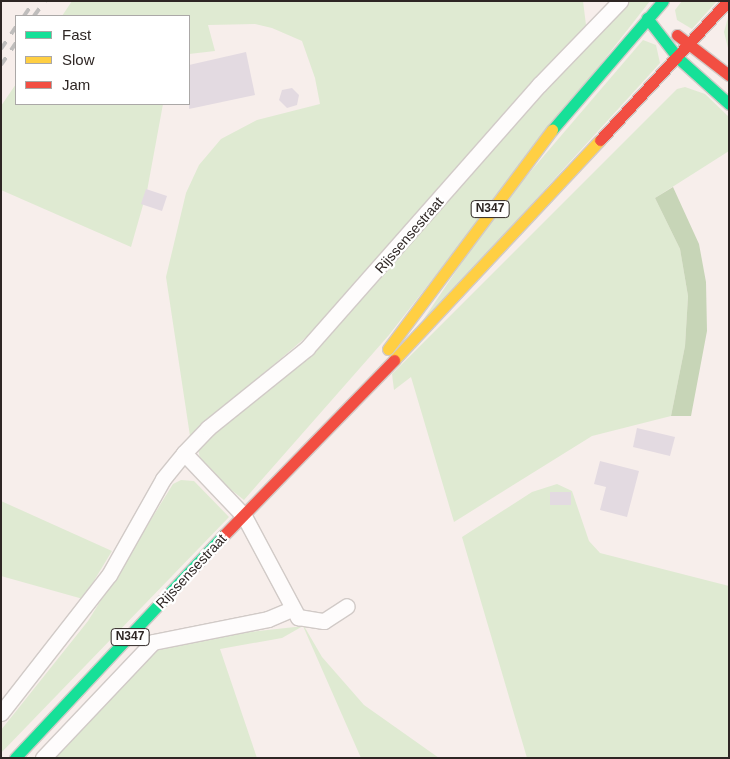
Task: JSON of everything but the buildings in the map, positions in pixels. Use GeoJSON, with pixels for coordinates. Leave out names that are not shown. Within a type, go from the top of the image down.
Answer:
{"type":"FeatureCollection","features":[{"type":"Feature","properties":{"kind":"main road","name":"Rijssensestraat"},"geometry":{"type":"LineString","coordinates":[[343,408],[522,164],[663,1]]}},
{"type":"Feature","properties":{"kind":"main road","name":"Rijssensestraat"},"geometry":{"type":"LineString","coordinates":[[15,758],[244,516],[343,408],[413,342],[678,58],[728,1]]}},
{"type":"Feature","properties":{"kind":"main road"},"geometry":{"type":"LineString","coordinates":[[648,18],[691,42],[729,75]]}},
{"type":"Feature","properties":{"kind":"main road"},"geometry":{"type":"LineString","coordinates":[[648,18],[678,58],[729,104]]}},
{"type":"Feature","properties":{"kind":"street","name":"Rijssensestraat"},"geometry":{"type":"LineString","coordinates":[[1,713],[109,575],[164,479],[184,453],[208,428],[307,348],[539,85],[620,1]]}},
{"type":"Feature","properties":{"kind":"street"},"geometry":{"type":"LineString","coordinates":[[184,453],[244,516],[298,617],[316,622],[347,606]]}},
{"type":"Feature","properties":{"kind":"street"},"geometry":{"type":"LineString","coordinates":[[43,758],[153,642],[249,623],[292,608]]}},
{"type":"Feature","properties":{"kind":"green space"},"geometry":{"type":"Polygon","coordinates":[[[72,1],[583,1],[586,25],[319,326],[190,436],[166,277],[186,193],[199,165],[221,139],[257,120],[320,104],[315,78],[302,41],[272,28],[255,24],[208,25],[215,51],[190,54],[190,15],[63,15],[72,1]]]}},
{"type":"Feature","properties":{"kind":"green space"},"geometry":{"type":"Polygon","coordinates":[[[626,1],[650,1],[389,335],[244,500],[201,466],[198,447],[320,342],[626,1]]]}},
{"type":"Feature","properties":{"kind":"green space"},"geometry":{"type":"Polygon","coordinates":[[[682,1],[717,1],[692,29],[677,20],[675,10],[682,1]]]}},
{"type":"Feature","properties":{"kind":"green space"},"geometry":{"type":"Polygon","coordinates":[[[729,14],[729,52],[724,32],[729,14]]]}},
{"type":"Feature","properties":{"kind":"green space"},"geometry":{"type":"Polygon","coordinates":[[[643,40],[656,45],[660,63],[415,332],[495,213],[643,40]]]}},
{"type":"Feature","properties":{"kind":"green space"},"geometry":{"type":"Polygon","coordinates":[[[15,85],[15,105],[163,105],[147,191],[131,247],[1,190],[1,106],[15,85]]]}},
{"type":"Feature","properties":{"kind":"green space"},"geometry":{"type":"Polygon","coordinates":[[[685,87],[705,94],[729,117],[729,151],[655,198],[680,249],[688,296],[685,346],[671,416],[592,436],[454,522],[411,377],[394,390],[392,374],[677,89],[685,87]]]}},
{"type":"Feature","properties":{"kind":"green space"},"geometry":{"type":"Polygon","coordinates":[[[673,187],[699,244],[706,282],[707,331],[691,416],[671,416],[685,346],[688,296],[680,249],[655,198],[673,187]]]}},
{"type":"Feature","properties":{"kind":"green space"},"geometry":{"type":"Polygon","coordinates":[[[181,480],[194,481],[229,517],[1,753],[1,730],[88,621],[173,484],[181,480]]]}},
{"type":"Feature","properties":{"kind":"green space"},"geometry":{"type":"Polygon","coordinates":[[[557,484],[572,491],[589,541],[600,553],[729,586],[729,758],[527,758],[462,537],[532,492],[557,484]]]}},
{"type":"Feature","properties":{"kind":"green space"},"geometry":{"type":"Polygon","coordinates":[[[1,501],[112,551],[83,599],[1,576],[1,501]]]}},
{"type":"Feature","properties":{"kind":"green space"},"geometry":{"type":"Polygon","coordinates":[[[303,626],[282,638],[220,649],[257,758],[48,758],[159,648],[230,634],[303,626]]]}},
{"type":"Feature","properties":{"kind":"green space"},"geometry":{"type":"Polygon","coordinates":[[[303,626],[322,657],[364,705],[439,758],[361,758],[303,626]]]}},
{"type":"Feature","properties":{"kind":"railway"},"geometry":{"type":"LineString","coordinates":[[25,15],[34,1]]}},
{"type":"Feature","properties":{"kind":"railway"},"geometry":{"type":"LineString","coordinates":[[35,15],[45,1]]}},
{"type":"Feature","properties":{"kind":"railway"},"geometry":{"type":"LineString","coordinates":[[1,49],[15,28]]}},
{"type":"Feature","properties":{"kind":"railway"},"geometry":{"type":"LineString","coordinates":[[1,65],[15,44]]}},
{"type":"Feature","properties":{"kind":"traffic: fast"},"geometry":{"type":"LineString","coordinates":[[552,130],[663,1]]}},
{"type":"Feature","properties":{"kind":"traffic: fast"},"geometry":{"type":"LineString","coordinates":[[647,18],[678,58],[729,104]]}},
{"type":"Feature","properties":{"kind":"traffic: fast"},"geometry":{"type":"LineString","coordinates":[[15,758],[224,535]]}},
{"type":"Feature","properties":{"kind":"traffic: slow"},"geometry":{"type":"LineString","coordinates":[[388,349],[552,130]]}},
{"type":"Feature","properties":{"kind":"traffic: slow"},"geometry":{"type":"LineString","coordinates":[[394,360],[600,140]]}},
{"type":"Feature","properties":{"kind":"traffic: jam"},"geometry":{"type":"LineString","coordinates":[[600,140],[728,1]]}},
{"type":"Feature","properties":{"kind":"traffic: jam"},"geometry":{"type":"LineString","coordinates":[[677,35],[729,75]]}},
{"type":"Feature","properties":{"kind":"traffic: jam"},"geometry":{"type":"LineString","coordinates":[[224,535],[394,360]]}}]}
